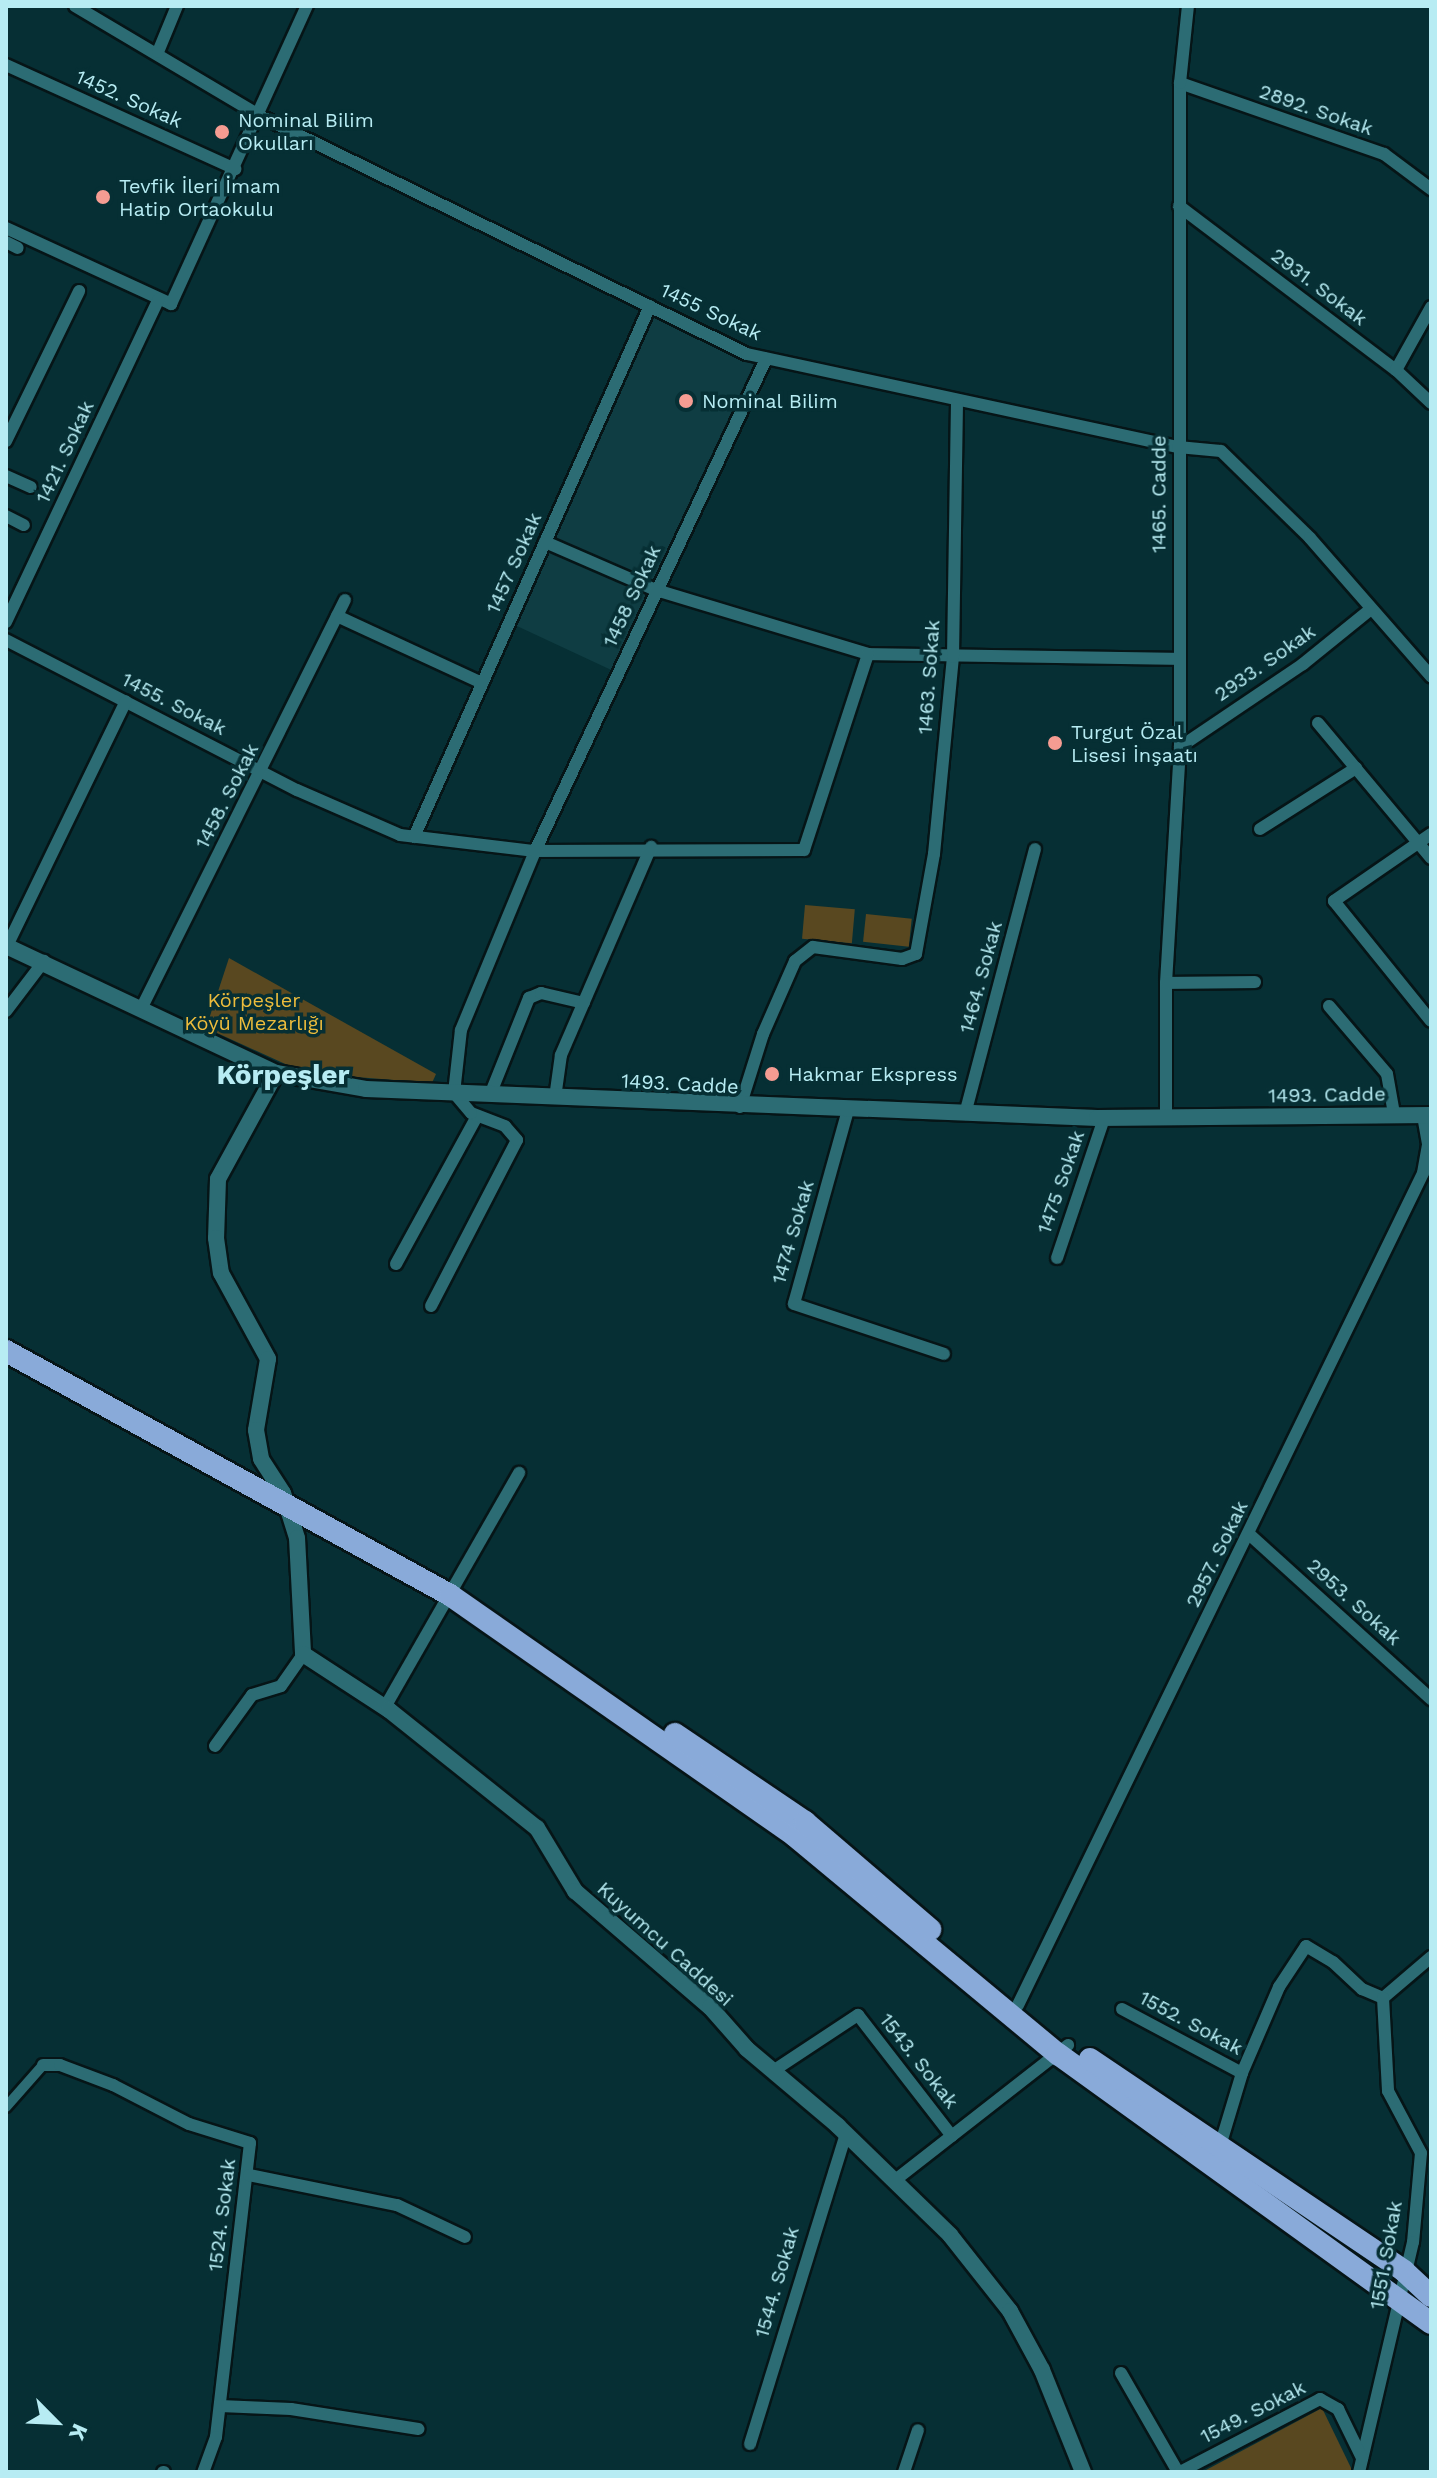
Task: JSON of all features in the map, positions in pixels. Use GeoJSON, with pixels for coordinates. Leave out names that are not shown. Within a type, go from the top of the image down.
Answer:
{"type":"FeatureCollection","features":[{"type":"Feature","properties":{"kind":"highway"},"geometry":{"type":"LineString","coordinates":[[6,1340],[287,1502]]}},
{"type":"Feature","properties":{"kind":"highway"},"geometry":{"type":"LineString","coordinates":[[6,1351],[452,1591],[805,1822],[1018,2005],[1063,2049],[1220,2146],[1404,2271],[1431,2296]]}},
{"type":"Feature","properties":{"kind":"highway"},"geometry":{"type":"LineString","coordinates":[[452,1591],[795,1836],[1063,2049],[1399,2295],[1431,2323]]}},
{"type":"Feature","properties":{"kind":"street","name":"1455 Sokak"},"geometry":{"type":"LineString","coordinates":[[75,6],[158,52],[260,116],[650,306],[766,359],[1178,447],[1221,451],[1310,538],[1431,676]]}},
{"type":"Feature","properties":{"kind":"street"},"geometry":{"type":"LineString","coordinates":[[158,52],[177,6]]}},
{"type":"Feature","properties":{"kind":"street","name":"1421. Sokak"},"geometry":{"type":"LineString","coordinates":[[6,622],[165,301],[235,169],[260,116],[265,94],[307,6]]}},
{"type":"Feature","properties":{"kind":"street","name":"1465. Cadde"},"geometry":{"type":"LineString","coordinates":[[1166,1119],[1166,983],[1180,747],[1180,83],[1188,6]]}},
{"type":"Feature","properties":{"kind":"street","name":"1452. Sokak"},"geometry":{"type":"LineString","coordinates":[[6,65],[235,169]]}},
{"type":"Feature","properties":{"kind":"street","name":"2892. Sokak"},"geometry":{"type":"LineString","coordinates":[[1180,83],[1384,154],[1431,189]]}},
{"type":"Feature","properties":{"kind":"street","name":"2931. Sokak"},"geometry":{"type":"LineString","coordinates":[[1179,206],[1396,370],[1431,403]]}},
{"type":"Feature","properties":{"kind":"street"},"geometry":{"type":"LineString","coordinates":[[6,228],[165,301]]}},
{"type":"Feature","properties":{"kind":"street"},"geometry":{"type":"LineString","coordinates":[[6,441],[79,291]]}},
{"type":"Feature","properties":{"kind":"street","name":"1457 Sokak"},"geometry":{"type":"LineString","coordinates":[[414,837],[650,306]]}},
{"type":"Feature","properties":{"kind":"street"},"geometry":{"type":"LineString","coordinates":[[1396,370],[1431,307]]}},
{"type":"Feature","properties":{"kind":"street","name":"1458 Sokak"},"geometry":{"type":"LineString","coordinates":[[454,1093],[461,1030],[535,851],[766,359]]}},
{"type":"Feature","properties":{"kind":"street","name":"1463. Sokak"},"geometry":{"type":"LineString","coordinates":[[740,1107],[763,1034],[795,961],[813,947],[902,959],[916,954],[934,854],[953,657],[957,401]]}},
{"type":"Feature","properties":{"kind":"street"},"geometry":{"type":"LineString","coordinates":[[6,476],[31,487]]}},
{"type":"Feature","properties":{"kind":"street"},"geometry":{"type":"LineString","coordinates":[[6,516],[24,525]]}},
{"type":"Feature","properties":{"kind":"street"},"geometry":{"type":"LineString","coordinates":[[545,542],[656,590],[868,654],[1180,659]]}},
{"type":"Feature","properties":{"kind":"street","name":"1458. Sokak"},"geometry":{"type":"LineString","coordinates":[[141,1009],[262,772],[345,600]]}},
{"type":"Feature","properties":{"kind":"street","name":"2933. Sokak"},"geometry":{"type":"LineString","coordinates":[[1180,747],[1303,664],[1371,609]]}},
{"type":"Feature","properties":{"kind":"street"},"geometry":{"type":"LineString","coordinates":[[337,616],[482,683]]}},
{"type":"Feature","properties":{"kind":"street","name":"1455. Sokak"},"geometry":{"type":"LineString","coordinates":[[6,640],[262,772],[414,837],[535,851],[651,847],[804,850],[868,654]]}},
{"type":"Feature","properties":{"kind":"street"},"geometry":{"type":"LineString","coordinates":[[6,946],[126,701]]}},
{"type":"Feature","properties":{"kind":"street"},"geometry":{"type":"LineString","coordinates":[[1318,723],[1431,858]]}},
{"type":"Feature","properties":{"kind":"street"},"geometry":{"type":"LineString","coordinates":[[1260,829],[1356,768]]}},
{"type":"Feature","properties":{"kind":"street"},"geometry":{"type":"LineString","coordinates":[[1431,834],[1334,901],[1431,1021]]}},
{"type":"Feature","properties":{"kind":"street"},"geometry":{"type":"LineString","coordinates":[[555,1098],[561,1055],[651,847]]}},
{"type":"Feature","properties":{"kind":"street","name":"1464. Sokak"},"geometry":{"type":"LineString","coordinates":[[965,1114],[1035,849]]}},
{"type":"Feature","properties":{"kind":"street","name":"1493. Cadde"},"geometry":{"type":"LineString","coordinates":[[6,946],[44,961],[276,1073],[366,1089],[740,1107],[1104,1118],[1427,1115]]}},
{"type":"Feature","properties":{"kind":"street"},"geometry":{"type":"LineString","coordinates":[[6,1011],[44,961]]}},
{"type":"Feature","properties":{"kind":"street"},"geometry":{"type":"LineString","coordinates":[[1166,983],[1255,982]]}},
{"type":"Feature","properties":{"kind":"street"},"geometry":{"type":"LineString","coordinates":[[490,1095],[529,998],[541,993],[584,1003]]}},
{"type":"Feature","properties":{"kind":"street"},"geometry":{"type":"LineString","coordinates":[[1329,1006],[1387,1074],[1394,1113]]}},
{"type":"Feature","properties":{"kind":"street"},"geometry":{"type":"LineString","coordinates":[[215,1746],[252,1695],[281,1686],[303,1654],[297,1538],[287,1502],[261,1459],[256,1430],[268,1359],[245,1309],[221,1273],[216,1238],[218,1179],[276,1073]]}},
{"type":"Feature","properties":{"kind":"street"},"geometry":{"type":"LineString","coordinates":[[431,1306],[517,1140],[505,1126],[477,1116],[454,1093]]}},
{"type":"Feature","properties":{"kind":"street","name":"1474 Sokak"},"geometry":{"type":"LineString","coordinates":[[848,1110],[794,1304],[944,1354]]}},
{"type":"Feature","properties":{"kind":"street","name":"2957. Sokak"},"geometry":{"type":"LineString","coordinates":[[1018,2005],[1423,1173],[1428,1144],[1427,1115]]}},
{"type":"Feature","properties":{"kind":"street"},"geometry":{"type":"LineString","coordinates":[[396,1264],[477,1116]]}},
{"type":"Feature","properties":{"kind":"street","name":"1475 Sokak"},"geometry":{"type":"LineString","coordinates":[[1057,1258],[1104,1118]]}},
{"type":"Feature","properties":{"kind":"street"},"geometry":{"type":"LineString","coordinates":[[385,1707],[519,1473]]}},
{"type":"Feature","properties":{"kind":"street","name":"2953. Sokak"},"geometry":{"type":"LineString","coordinates":[[1249,1534],[1431,1699]]}},
{"type":"Feature","properties":{"kind":"street","name":"Kuyumcu Caddesi"},"geometry":{"type":"LineString","coordinates":[[303,1654],[385,1707],[537,1828],[575,1891],[710,2007],[773,2071],[846,2133],[950,2235],[1010,2311],[1042,2370],[1083,2472]]}},
{"type":"Feature","properties":{"kind":"street"},"geometry":{"type":"LineString","coordinates":[[1220,2146],[1242,2073],[1279,1987],[1306,1946],[1362,1989],[1383,1998],[1431,1957]]}},
{"type":"Feature","properties":{"kind":"street","name":"1551. Sokak"},"geometry":{"type":"LineString","coordinates":[[1359,2472],[1413,2242],[1421,2153],[1388,2091],[1383,1998]]}},
{"type":"Feature","properties":{"kind":"street","name":"1552. Sokak"},"geometry":{"type":"LineString","coordinates":[[1122,2009],[1242,2073]]}},
{"type":"Feature","properties":{"kind":"street","name":"1543. Sokak"},"geometry":{"type":"LineString","coordinates":[[773,2071],[858,2015],[952,2136]]}},
{"type":"Feature","properties":{"kind":"street"},"geometry":{"type":"LineString","coordinates":[[894,2181],[1063,2049]]}},
{"type":"Feature","properties":{"kind":"street","name":"1524. Sokak"},"geometry":{"type":"LineString","coordinates":[[6,2107],[43,2065],[60,2065],[100,2080],[189,2124],[250,2143],[249,2175],[220,2406],[203,2472]]}},
{"type":"Feature","properties":{"kind":"street","name":"1544. Sokak"},"geometry":{"type":"LineString","coordinates":[[750,2444],[846,2133]]}},
{"type":"Feature","properties":{"kind":"street"},"geometry":{"type":"LineString","coordinates":[[249,2175],[397,2205],[465,2237]]}},
{"type":"Feature","properties":{"kind":"street"},"geometry":{"type":"LineString","coordinates":[[1121,2373],[1179,2472]]}},
{"type":"Feature","properties":{"kind":"street","name":"1549. Sokak"},"geometry":{"type":"LineString","coordinates":[[1179,2472],[1320,2399],[1338,2409],[1362,2458]]}},
{"type":"Feature","properties":{"kind":"street"},"geometry":{"type":"LineString","coordinates":[[220,2406],[291,2409],[418,2429]]}},
{"type":"Feature","properties":{"kind":"street"},"geometry":{"type":"LineString","coordinates":[[904,2472],[918,2430]]}},
{"type":"Feature","properties":{"kind":"shaded area"},"geometry":{"type":"Polygon","coordinates":[[[654,318],[754,364],[611,670],[512,623],[654,318]]]}},
{"type":"Feature","properties":{"kind":"green space"},"geometry":{"type":"Polygon","coordinates":[[[805,905],[855,909],[852,943],[802,939],[805,905]]]}},
{"type":"Feature","properties":{"kind":"green space"},"geometry":{"type":"Polygon","coordinates":[[[866,914],[912,919],[909,947],[863,942],[866,914]]]}},
{"type":"Feature","properties":{"kind":"green space","name":"Körpeşler Köyü Mezarlığı"},"geometry":{"type":"Polygon","coordinates":[[[229,958],[436,1074],[432,1083],[305,1073],[206,1028],[229,958]]]}},
{"type":"Feature","properties":{"kind":"green space"},"geometry":{"type":"Polygon","coordinates":[[[1322,2408],[1353,2472],[1206,2470],[1322,2408]]]}},
{"type":"Feature","properties":{"kind":"place","name":"Nominal Bilim Okulları"},"geometry":{"type":"Point","coordinates":[222,132]}},
{"type":"Feature","properties":{"kind":"place","name":"Tevfik İleri İmam Hatip Ortaokulu"},"geometry":{"type":"Point","coordinates":[103,197]}},
{"type":"Feature","properties":{"kind":"place","name":"Nominal Bilim"},"geometry":{"type":"Point","coordinates":[686,401]}},
{"type":"Feature","properties":{"kind":"place","name":"Turgut Özal Lisesi İnşaatı"},"geometry":{"type":"Point","coordinates":[1055,743]}},
{"type":"Feature","properties":{"kind":"place","name":"Hakmar Ekspress"},"geometry":{"type":"Point","coordinates":[772,1074]}},
{"type":"Feature","properties":{"kind":"district","name":"Körpeşler"},"geometry":{"type":"Point","coordinates":[283,1075]}}]}
